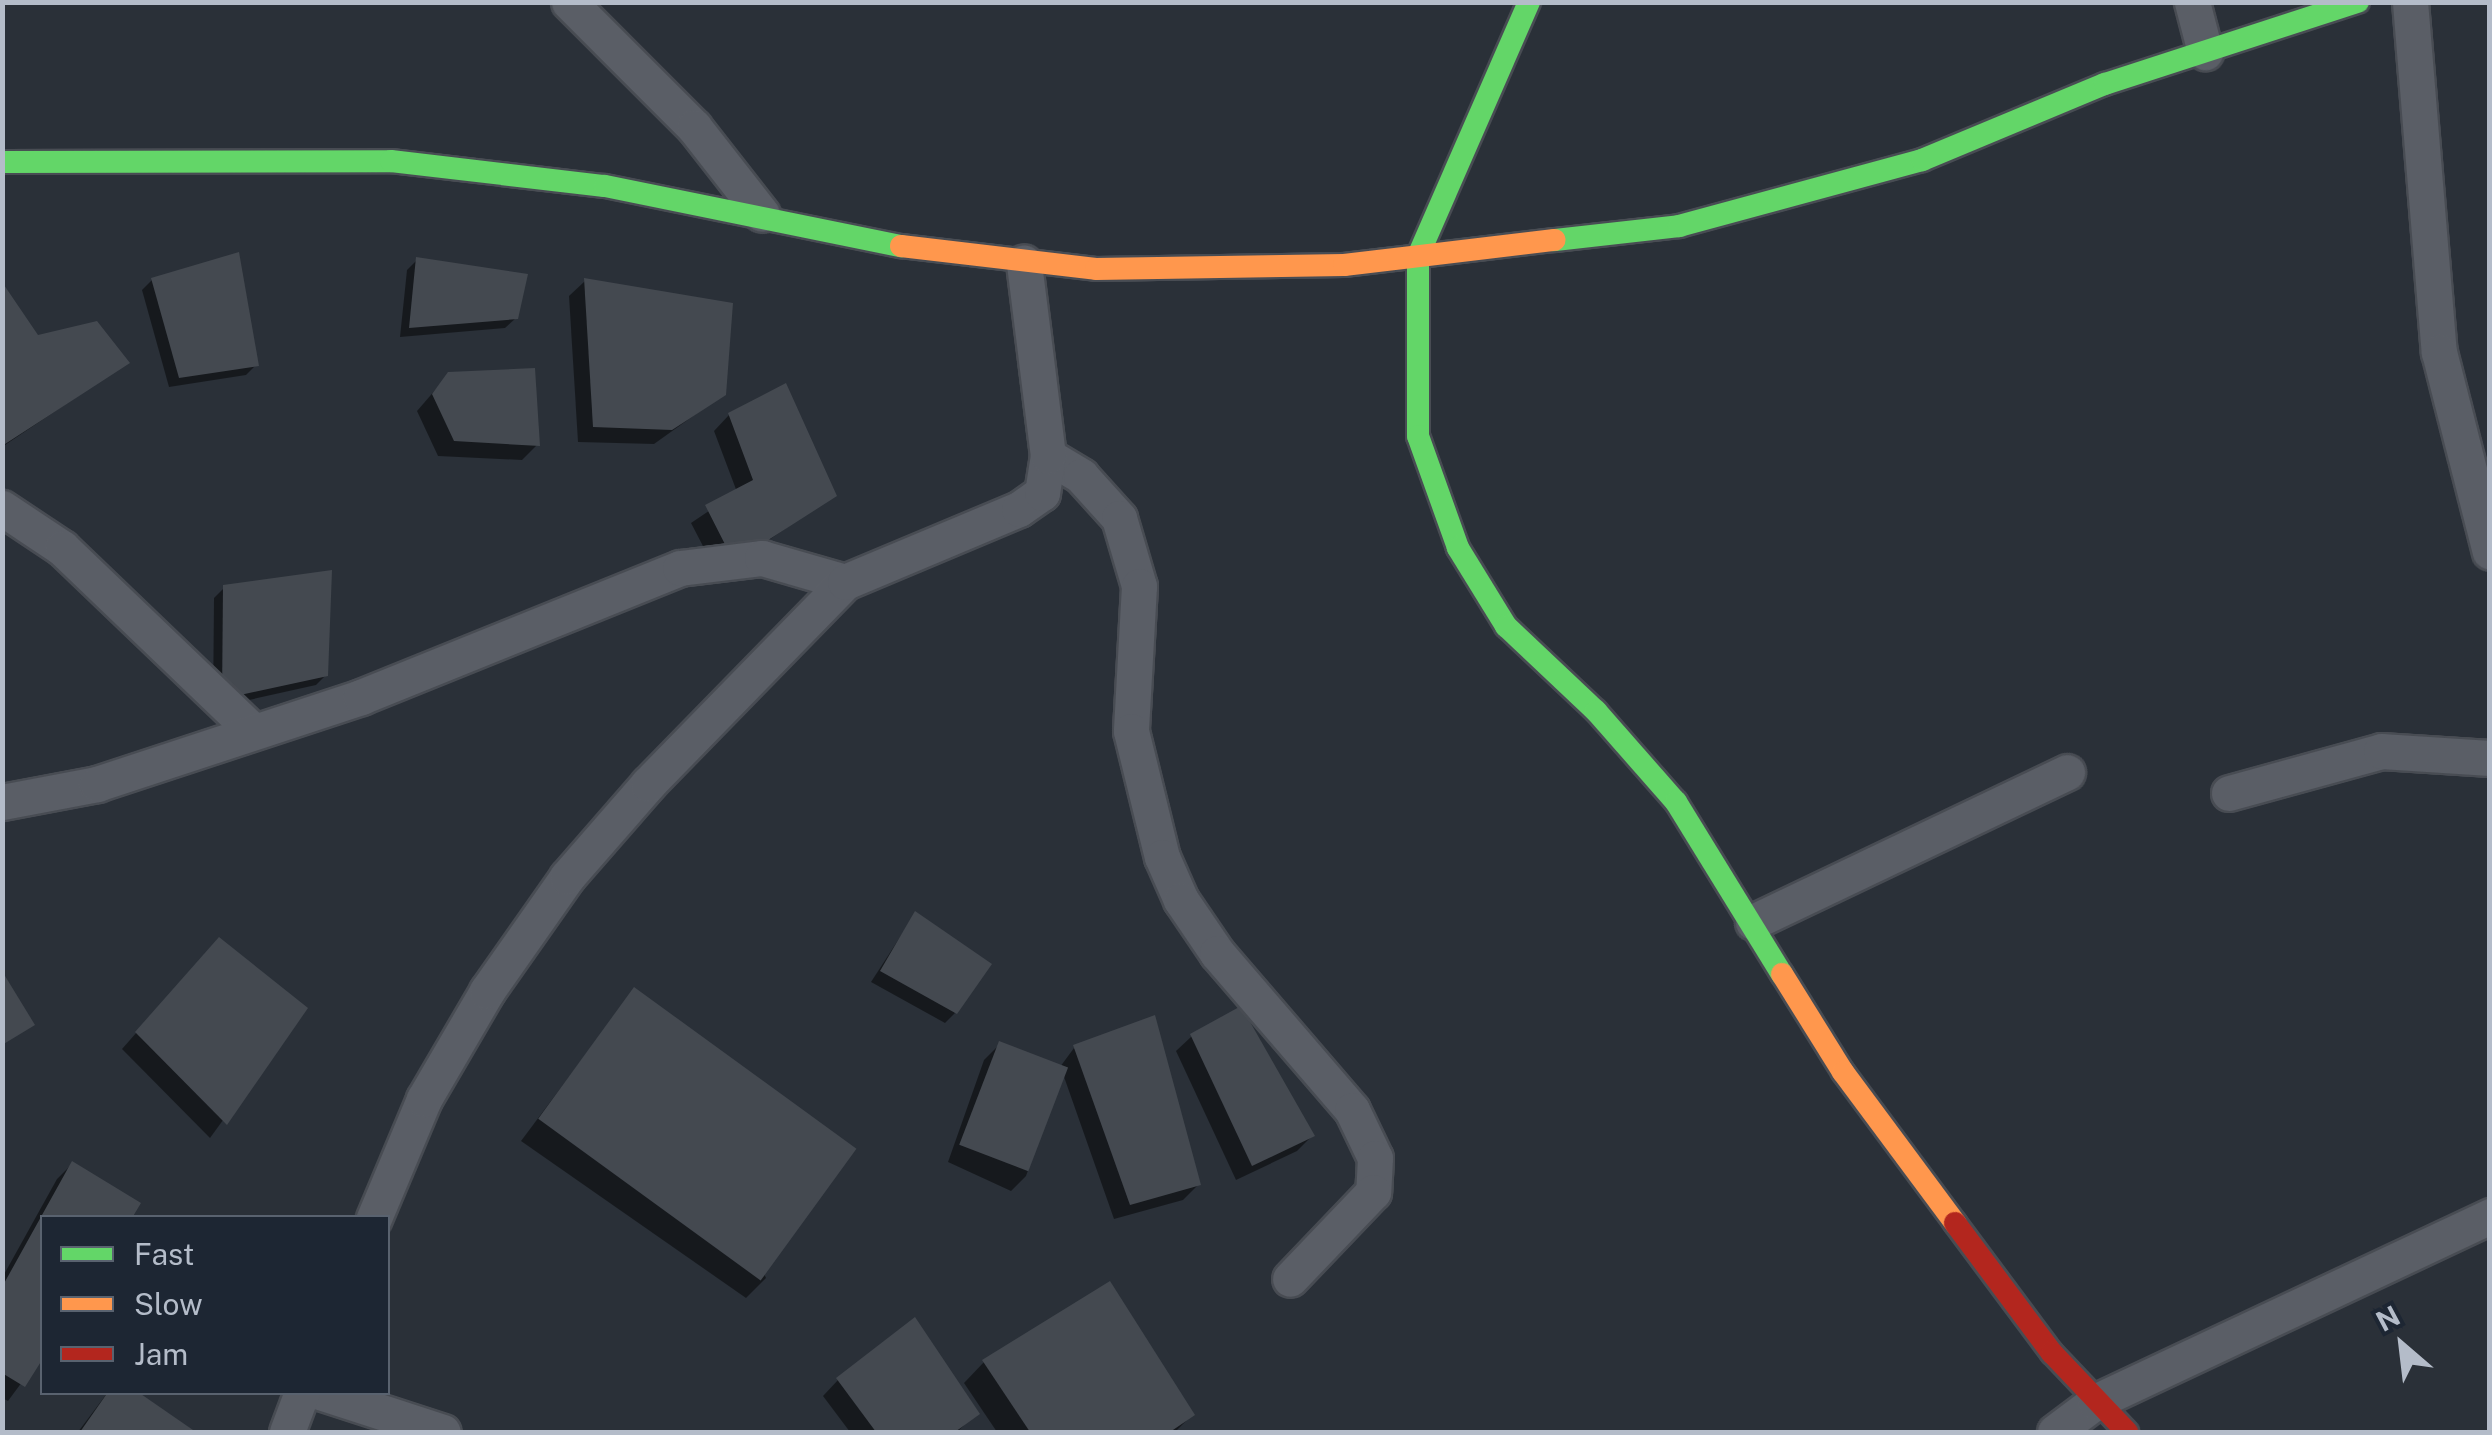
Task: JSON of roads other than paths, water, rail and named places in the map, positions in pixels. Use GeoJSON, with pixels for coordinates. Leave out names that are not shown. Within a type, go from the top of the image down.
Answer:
{"type":"FeatureCollection","features":[{"type":"Feature","properties":{"kind":"main road"},"geometry":{"type":"LineString","coordinates":[[1529,2],[1418,256],[1418,436],[1458,548],[1506,626],[1596,711],[1676,802],[1844,1072],[1956,1230],[2095,1402],[2127,1432]]}},
{"type":"Feature","properties":{"kind":"main road"},"geometry":{"type":"LineString","coordinates":[[2,162],[390,161],[605,186],[762,214],[950,256],[1096,269],[1344,265],[1679,226],[1777,203],[1922,160],[2105,84],[2358,2]]}},
{"type":"Feature","properties":{"kind":"street"},"geometry":{"type":"LineString","coordinates":[[569,2],[694,127],[762,214]]}},
{"type":"Feature","properties":{"kind":"street"},"geometry":{"type":"LineString","coordinates":[[2192,2],[2205,52]]}},
{"type":"Feature","properties":{"kind":"street"},"geometry":{"type":"LineString","coordinates":[[2410,2],[2439,352],[2475,435],[2490,552]]}},
{"type":"Feature","properties":{"kind":"street"},"geometry":{"type":"LineString","coordinates":[[375,1215],[424,1099],[566,876],[845,582],[1018,509],[1042,493],[1048,456],[1024,262]]}},
{"type":"Feature","properties":{"kind":"street"},"geometry":{"type":"LineString","coordinates":[[1048,456],[1080,476],[1119,518],[1139,586],[1131,731],[1162,857],[1181,900],[1217,953],[1352,1110],[1374,1158],[1373,1192],[1290,1279]]}},
{"type":"Feature","properties":{"kind":"street"},"geometry":{"type":"LineString","coordinates":[[2,508],[62,548],[252,730]]}},
{"type":"Feature","properties":{"kind":"street"},"geometry":{"type":"LineString","coordinates":[[2,802],[98,784],[361,697],[680,568],[762,558],[845,582]]}},
{"type":"Feature","properties":{"kind":"street"},"geometry":{"type":"LineString","coordinates":[[2229,793],[2380,752],[2490,758]]}},
{"type":"Feature","properties":{"kind":"street"},"geometry":{"type":"LineString","coordinates":[[1753,922],[2067,772]]}},
{"type":"Feature","properties":{"kind":"street"},"geometry":{"type":"LineString","coordinates":[[2055,1432],[2095,1402],[2490,1216]]}},
{"type":"Feature","properties":{"kind":"street"},"geometry":{"type":"LineString","coordinates":[[287,1432],[301,1395]]}},
{"type":"Feature","properties":{"kind":"street"},"geometry":{"type":"LineString","coordinates":[[329,1395],[443,1432]]}}]}
